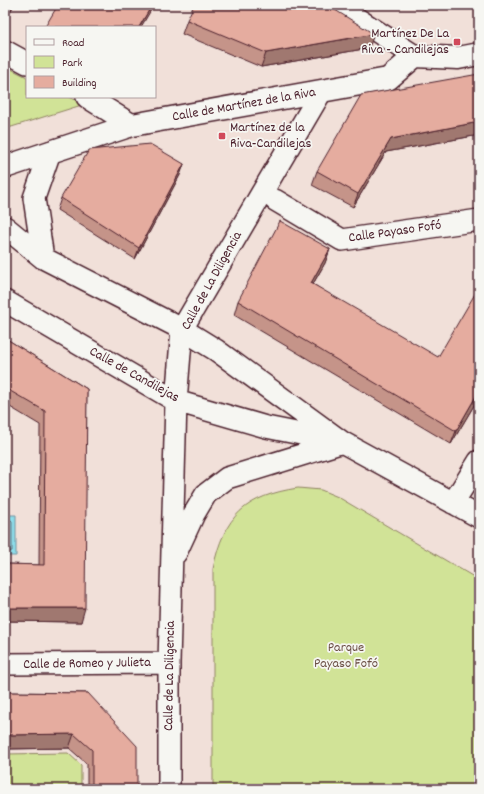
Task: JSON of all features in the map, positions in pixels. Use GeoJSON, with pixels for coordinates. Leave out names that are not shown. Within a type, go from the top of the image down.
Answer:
{"type":"FeatureCollection","features":[{"type":"Feature","properties":{"kind":"street"},"geometry":{"type":"LineString","coordinates":[[336,5],[415,56],[458,58],[479,54]]}},
{"type":"Feature","properties":{"kind":"street"},"geometry":{"type":"LineString","coordinates":[[5,51],[26,62]]}},
{"type":"Feature","properties":{"kind":"street","name":"Calle de Martínez de la Riva"},"geometry":{"type":"LineString","coordinates":[[5,167],[132,125],[388,79],[415,56]]}},
{"type":"Feature","properties":{"kind":"street","name":"Calle de La Diligencia"},"geometry":{"type":"LineString","coordinates":[[169,789],[170,663],[176,401],[182,329],[321,92]]}},
{"type":"Feature","properties":{"kind":"street"},"geometry":{"type":"LineString","coordinates":[[89,98],[132,125]]}},
{"type":"Feature","properties":{"kind":"street"},"geometry":{"type":"LineString","coordinates":[[43,258],[34,198],[50,152]]}},
{"type":"Feature","properties":{"kind":"street","name":"Calle Payaso Fofó"},"geometry":{"type":"LineString","coordinates":[[275,200],[342,240],[479,220]]}},
{"type":"Feature","properties":{"kind":"street","name":"Calle de Candilejas"},"geometry":{"type":"LineString","coordinates":[[5,227],[43,258],[182,329],[216,350],[342,442],[479,517]]}},
{"type":"Feature","properties":{"kind":"street","name":"Calle de Candilejas"},"geometry":{"type":"LineString","coordinates":[[5,301],[176,401],[266,427],[342,442]]}},
{"type":"Feature","properties":{"kind":"street","name":"Calle de La Diligencia"},"geometry":{"type":"LineString","coordinates":[[172,563],[194,514],[206,494],[227,478],[342,442]]}},
{"type":"Feature","properties":{"kind":"street"},"geometry":{"type":"LineString","coordinates":[[453,503],[479,461]]}},
{"type":"Feature","properties":{"kind":"street","name":"Calle de Romeo y Julieta"},"geometry":{"type":"LineString","coordinates":[[5,664],[170,663]]}},
{"type":"Feature","properties":{"kind":"green space"},"geometry":{"type":"Polygon","coordinates":[[[5,66],[26,76],[26,98],[71,98],[85,104],[5,129],[5,66]]]}},
{"type":"Feature","properties":{"kind":"green space","name":"Parque Payaso Fofó"},"geometry":{"type":"Polygon","coordinates":[[[298,488],[321,490],[338,497],[479,580],[479,789],[213,789],[213,569],[218,550],[231,522],[240,511],[264,496],[298,488]]]}},
{"type":"Feature","properties":{"kind":"green space"},"geometry":{"type":"Polygon","coordinates":[[[68,753],[81,765],[81,789],[5,789],[5,754],[68,753]]]}},
{"type":"Feature","properties":{"kind":"water"},"geometry":{"type":"Polygon","coordinates":[[[5,515],[16,515],[16,556],[5,556],[5,515]]]}},
{"type":"Feature","properties":{"kind":"building"},"geometry":{"type":"Polygon","coordinates":[[[5,5],[11,5],[8,10],[5,8],[5,5]]]}},
{"type":"Feature","properties":{"kind":"building"},"geometry":{"type":"Polygon","coordinates":[[[58,5],[152,5],[140,26],[46,26],[58,5]]]}},
{"type":"Feature","properties":{"kind":"building"},"geometry":{"type":"Polygon","coordinates":[[[194,5],[327,5],[374,34],[266,53],[187,20],[194,5]]]}},
{"type":"Feature","properties":{"kind":"building"},"geometry":{"type":"Polygon","coordinates":[[[479,74],[479,122],[391,139],[358,194],[317,171],[361,95],[479,74]]]}},
{"type":"Feature","properties":{"kind":"building"},"geometry":{"type":"Polygon","coordinates":[[[150,144],[184,164],[139,248],[61,198],[89,150],[150,144]]]}},
{"type":"Feature","properties":{"kind":"building"},"geometry":{"type":"Polygon","coordinates":[[[280,221],[330,249],[311,283],[438,357],[479,287],[479,391],[456,431],[238,301],[280,221]]]}},
{"type":"Feature","properties":{"kind":"building"},"geometry":{"type":"Polygon","coordinates":[[[5,338],[87,389],[85,608],[5,608],[5,564],[44,565],[45,411],[5,388],[5,338]]]}},
{"type":"Feature","properties":{"kind":"building"},"geometry":{"type":"Polygon","coordinates":[[[5,692],[88,693],[137,746],[137,789],[92,789],[92,750],[74,734],[5,735],[5,692]]]}},
{"type":"Feature","properties":{"kind":"place","name":"Martínez De La Riva - Candilejas"},"geometry":{"type":"Point","coordinates":[457,42]}},
{"type":"Feature","properties":{"kind":"place","name":"Martínez de la Riva-Candilejas"},"geometry":{"type":"Point","coordinates":[222,136]}}]}
